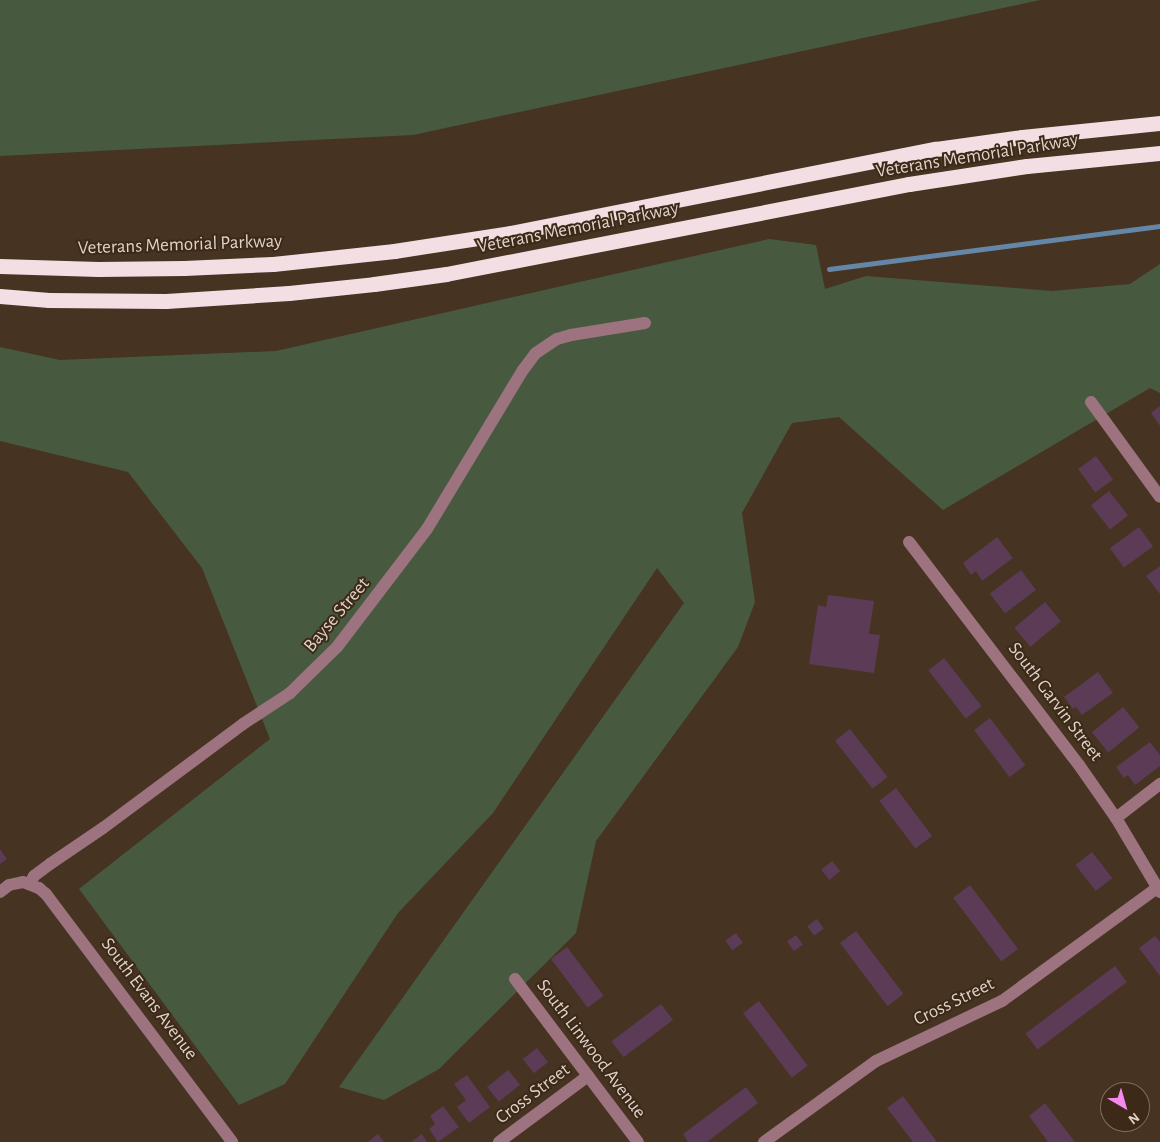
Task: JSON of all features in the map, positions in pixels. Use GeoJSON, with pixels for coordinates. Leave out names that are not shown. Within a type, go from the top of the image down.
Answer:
{"type":"FeatureCollection","features":[{"type":"Feature","properties":{"kind":"highway","name":"Veterans Memorial Parkway"},"geometry":{"type":"LineString","coordinates":[[0,266],[98,269],[184,268],[273,264],[385,252],[510,233],[936,149],[1022,137],[1160,123]]}},
{"type":"Feature","properties":{"kind":"highway","name":"Veterans Memorial Parkway"},"geometry":{"type":"LineString","coordinates":[[0,296],[49,300],[166,301],[289,293],[374,284],[446,274],[909,184],[1027,166],[1160,153]]}},
{"type":"Feature","properties":{"kind":"highway"},"geometry":{"type":"LineString","coordinates":[[0,305],[49,300]]}},
{"type":"Feature","properties":{"kind":"street","name":"Bayse Street"},"geometry":{"type":"LineString","coordinates":[[30,883],[34,876],[50,864],[103,828],[243,724],[290,693],[338,647],[427,529],[523,370],[536,353],[546,345],[564,337],[645,323]]}},
{"type":"Feature","properties":{"kind":"street"},"geometry":{"type":"LineString","coordinates":[[1091,402],[1160,497]]}},
{"type":"Feature","properties":{"kind":"street","name":"South Garvin Street"},"geometry":{"type":"LineString","coordinates":[[909,542],[987,643],[1116,818],[1158,890]]}},
{"type":"Feature","properties":{"kind":"street"},"geometry":{"type":"LineString","coordinates":[[1116,818],[1160,784]]}},
{"type":"Feature","properties":{"kind":"street"},"geometry":{"type":"LineString","coordinates":[[0,892],[16,882],[30,883]]}},
{"type":"Feature","properties":{"kind":"street","name":"South Evans Avenue"},"geometry":{"type":"LineString","coordinates":[[30,883],[46,894],[78,934],[232,1142]]}},
{"type":"Feature","properties":{"kind":"street","name":"Cross Street"},"geometry":{"type":"LineString","coordinates":[[764,1142],[876,1061],[1002,1001],[1158,890]]}},
{"type":"Feature","properties":{"kind":"street","name":"South Linwood Avenue"},"geometry":{"type":"LineString","coordinates":[[515,979],[638,1142]]}},
{"type":"Feature","properties":{"kind":"street","name":"Cross Street"},"geometry":{"type":"LineString","coordinates":[[499,1142],[588,1076]]}},
{"type":"Feature","properties":{"kind":"green space"},"geometry":{"type":"Polygon","coordinates":[[[0,0],[1040,0],[413,135],[0,156],[0,0]]]}},
{"type":"Feature","properties":{"kind":"green space"},"geometry":{"type":"Polygon","coordinates":[[[769,239],[816,245],[825,289],[866,276],[1052,291],[1130,284],[1160,264],[1160,393],[1150,388],[943,510],[839,417],[792,423],[742,513],[755,602],[738,647],[596,841],[576,933],[439,1069],[384,1100],[339,1087],[684,603],[657,568],[493,813],[398,913],[285,1084],[239,1105],[79,889],[270,739],[202,568],[128,472],[0,441],[0,347],[60,360],[276,351],[769,239]]]}},
{"type":"Feature","properties":{"kind":"building"},"geometry":{"type":"Polygon","coordinates":[[[1160,406],[1160,426],[1151,413],[1160,406]]]}},
{"type":"Feature","properties":{"kind":"building"},"geometry":{"type":"Polygon","coordinates":[[[1096,456],[1113,479],[1095,492],[1078,469],[1096,456]]]}},
{"type":"Feature","properties":{"kind":"building"},"geometry":{"type":"Polygon","coordinates":[[[1109,491],[1128,515],[1110,530],[1091,505],[1109,491]]]}},
{"type":"Feature","properties":{"kind":"building"},"geometry":{"type":"Polygon","coordinates":[[[1139,527],[1153,546],[1124,568],[1110,548],[1139,527]]]}},
{"type":"Feature","properties":{"kind":"building"},"geometry":{"type":"Polygon","coordinates":[[[997,537],[1013,558],[982,581],[976,571],[971,575],[963,563],[997,537]]]}},
{"type":"Feature","properties":{"kind":"building"},"geometry":{"type":"Polygon","coordinates":[[[1160,566],[1160,594],[1146,576],[1160,566]]]}},
{"type":"Feature","properties":{"kind":"building"},"geometry":{"type":"Polygon","coordinates":[[[1021,570],[1036,590],[1005,613],[990,593],[1021,570]]]}},
{"type":"Feature","properties":{"kind":"building"},"geometry":{"type":"Polygon","coordinates":[[[828,595],[874,601],[869,634],[880,635],[874,673],[809,664],[818,605],[826,607],[828,595]]]}},
{"type":"Feature","properties":{"kind":"building"},"geometry":{"type":"Polygon","coordinates":[[[1045,602],[1061,621],[1030,647],[1014,628],[1045,602]]]}},
{"type":"Feature","properties":{"kind":"building"},"geometry":{"type":"Polygon","coordinates":[[[944,658],[982,706],[966,718],[928,670],[944,658]]]}},
{"type":"Feature","properties":{"kind":"building"},"geometry":{"type":"Polygon","coordinates":[[[1098,672],[1113,693],[1082,715],[1076,707],[1073,709],[1064,697],[1098,672]]]}},
{"type":"Feature","properties":{"kind":"building"},"geometry":{"type":"Polygon","coordinates":[[[1123,707],[1139,727],[1108,752],[1092,732],[1123,707]]]}},
{"type":"Feature","properties":{"kind":"building"},"geometry":{"type":"Polygon","coordinates":[[[990,718],[1026,765],[1010,777],[974,730],[990,718]]]}},
{"type":"Feature","properties":{"kind":"building"},"geometry":{"type":"Polygon","coordinates":[[[850,729],[888,777],[873,789],[835,741],[850,729]]]}},
{"type":"Feature","properties":{"kind":"building"},"geometry":{"type":"Polygon","coordinates":[[[1150,742],[1160,755],[1160,766],[1135,785],[1128,775],[1124,778],[1116,767],[1150,742]]]}},
{"type":"Feature","properties":{"kind":"building"},"geometry":{"type":"Polygon","coordinates":[[[896,788],[932,836],[915,849],[879,801],[896,788]]]}},
{"type":"Feature","properties":{"kind":"building"},"geometry":{"type":"Polygon","coordinates":[[[0,849],[7,859],[0,864],[0,849]]]}},
{"type":"Feature","properties":{"kind":"building"},"geometry":{"type":"Polygon","coordinates":[[[1092,852],[1112,878],[1096,891],[1075,865],[1092,852]]]}},
{"type":"Feature","properties":{"kind":"building"},"geometry":{"type":"Polygon","coordinates":[[[832,861],[840,871],[829,880],[821,870],[832,861]]]}},
{"type":"Feature","properties":{"kind":"building"},"geometry":{"type":"Polygon","coordinates":[[[970,885],[1018,949],[1001,962],[953,898],[970,885]]]}},
{"type":"Feature","properties":{"kind":"building"},"geometry":{"type":"Polygon","coordinates":[[[817,919],[824,929],[814,936],[807,926],[817,919]]]}},
{"type":"Feature","properties":{"kind":"building"},"geometry":{"type":"Polygon","coordinates":[[[856,931],[904,994],[888,1006],[840,943],[856,931]]]}},
{"type":"Feature","properties":{"kind":"building"},"geometry":{"type":"Polygon","coordinates":[[[736,933],[743,943],[732,950],[725,940],[736,933]]]}},
{"type":"Feature","properties":{"kind":"building"},"geometry":{"type":"Polygon","coordinates":[[[796,935],[803,945],[794,951],[787,941],[796,935]]]}},
{"type":"Feature","properties":{"kind":"building"},"geometry":{"type":"Polygon","coordinates":[[[1155,936],[1160,942],[1160,976],[1139,948],[1155,936]]]}},
{"type":"Feature","properties":{"kind":"building"},"geometry":{"type":"Polygon","coordinates":[[[567,947],[604,996],[588,1008],[551,959],[567,947]]]}},
{"type":"Feature","properties":{"kind":"building"},"geometry":{"type":"Polygon","coordinates":[[[1115,966],[1127,982],[1038,1049],[1026,1033],[1115,966]]]}},
{"type":"Feature","properties":{"kind":"building"},"geometry":{"type":"Polygon","coordinates":[[[759,1001],[808,1066],[792,1078],[743,1013],[759,1001]]]}},
{"type":"Feature","properties":{"kind":"building"},"geometry":{"type":"Polygon","coordinates":[[[661,1004],[673,1020],[624,1057],[611,1041],[661,1004]]]}},
{"type":"Feature","properties":{"kind":"building"},"geometry":{"type":"Polygon","coordinates":[[[537,1048],[548,1062],[534,1073],[523,1059],[537,1048]]]}},
{"type":"Feature","properties":{"kind":"building"},"geometry":{"type":"Polygon","coordinates":[[[508,1070],[520,1085],[499,1102],[487,1087],[508,1070]]]}},
{"type":"Feature","properties":{"kind":"building"},"geometry":{"type":"Polygon","coordinates":[[[467,1075],[490,1107],[469,1123],[457,1107],[466,1100],[454,1084],[467,1075]]]}},
{"type":"Feature","properties":{"kind":"building"},"geometry":{"type":"Polygon","coordinates":[[[746,1087],[758,1103],[707,1142],[688,1142],[683,1134],[746,1087]]]}},
{"type":"Feature","properties":{"kind":"building"},"geometry":{"type":"Polygon","coordinates":[[[903,1096],[937,1142],[913,1142],[887,1108],[903,1096]]]}},
{"type":"Feature","properties":{"kind":"building"},"geometry":{"type":"Polygon","coordinates":[[[1045,1103],[1075,1142],[1048,1142],[1029,1116],[1045,1103]]]}},
{"type":"Feature","properties":{"kind":"building"},"geometry":{"type":"Polygon","coordinates":[[[443,1106],[459,1127],[438,1142],[429,1129],[435,1124],[430,1116],[443,1106]]]}},
{"type":"Feature","properties":{"kind":"building"},"geometry":{"type":"Polygon","coordinates":[[[378,1134],[384,1142],[368,1142],[378,1134]]]}},
{"type":"Feature","properties":{"kind":"building"},"geometry":{"type":"Polygon","coordinates":[[[422,1134],[427,1142],[411,1142],[422,1134]]]}},
{"type":"Feature","properties":{"kind":"waterway"},"geometry":{"type":"LineString","coordinates":[[829,269],[1160,226]]}}]}
